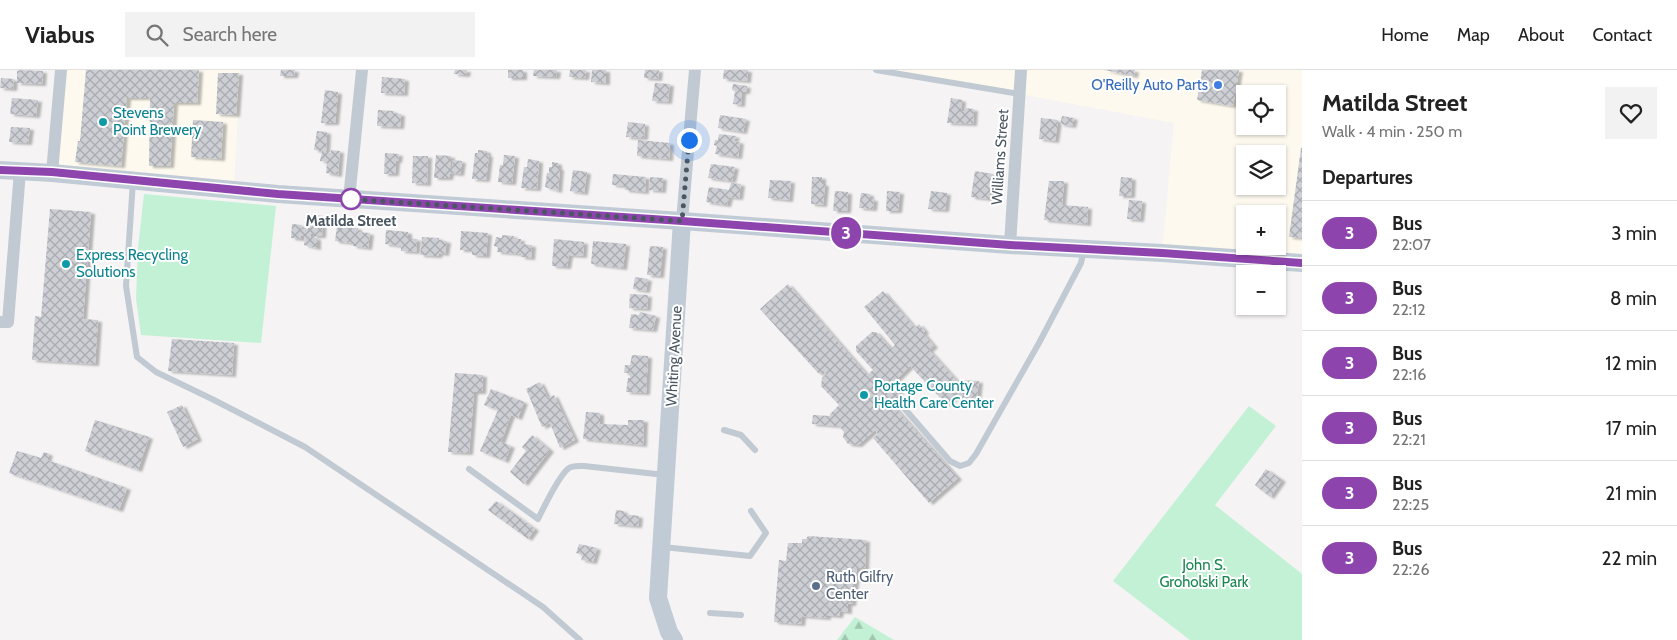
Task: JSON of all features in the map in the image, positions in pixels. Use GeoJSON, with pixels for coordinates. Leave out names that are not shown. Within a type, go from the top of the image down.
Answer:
{"type":"FeatureCollection","features":[{"type":"Feature","properties":{"kind":"street"},"geometry":{"type":"LineString","coordinates":[[52,172],[61,70]]}},
{"type":"Feature","properties":{"kind":"street"},"geometry":{"type":"LineString","coordinates":[[349,199],[362,70]]}},
{"type":"Feature","properties":{"kind":"street","name":"Whiting Avenue"},"geometry":{"type":"LineString","coordinates":[[674,640],[669,632],[658,598],[682,221],[695,70]]}},
{"type":"Feature","properties":{"kind":"street","name":"Williams Street"},"geometry":{"type":"LineString","coordinates":[[1010,245],[1022,70]]}},
{"type":"Feature","properties":{"kind":"street"},"geometry":{"type":"LineString","coordinates":[[0,170],[52,172],[133,181],[349,199],[1010,245],[1302,263]]}},
{"type":"Feature","properties":{"kind":"street"},"geometry":{"type":"LineString","coordinates":[[4,322],[20,171]]}},
{"type":"Feature","properties":{"kind":"lane"},"geometry":{"type":"LineString","coordinates":[[876,70],[921,74],[1020,94]]}},
{"type":"Feature","properties":{"kind":"lane"},"geometry":{"type":"LineString","coordinates":[[133,181],[126,286],[137,357],[156,372],[305,447],[543,607],[580,640]]}},
{"type":"Feature","properties":{"kind":"lane"},"geometry":{"type":"LineString","coordinates":[[898,400],[950,461],[960,466],[969,463],[1040,343],[1081,263],[1084,249]]}},
{"type":"Feature","properties":{"kind":"lane"},"geometry":{"type":"LineString","coordinates":[[724,430],[741,435],[755,450]]}},
{"type":"Feature","properties":{"kind":"lane"},"geometry":{"type":"LineString","coordinates":[[469,469],[538,519],[562,477],[573,466],[666,475]]}},
{"type":"Feature","properties":{"kind":"lane"},"geometry":{"type":"LineString","coordinates":[[662,547],[750,556],[766,533],[751,511]]}},
{"type":"Feature","properties":{"kind":"lane"},"geometry":{"type":"LineString","coordinates":[[710,613],[741,614]]}},
{"type":"Feature","properties":{"kind":"shaded area"},"geometry":{"type":"Polygon","coordinates":[[[57,70],[240,70],[234,189],[52,173],[57,70]]]}},
{"type":"Feature","properties":{"kind":"shaded area"},"geometry":{"type":"Polygon","coordinates":[[[876,70],[1302,70],[1302,263],[1162,253],[1174,123],[1020,94],[876,70]]]}},
{"type":"Feature","properties":{"kind":"green space"},"geometry":{"type":"Polygon","coordinates":[[[144,194],[276,206],[261,343],[141,335],[136,299],[138,248],[144,194]]]}},
{"type":"Feature","properties":{"kind":"green space","name":"John S. Groholski Park"},"geometry":{"type":"Polygon","coordinates":[[[1249,406],[1276,426],[1215,505],[1302,574],[1302,640],[1190,640],[1113,581],[1249,406]]]}},
{"type":"Feature","properties":{"kind":"green space"},"geometry":{"type":"Polygon","coordinates":[[[855,617],[894,640],[837,640],[855,617]]]}},
{"type":"Feature","properties":{"kind":"building","name":"Stevens Point Brewery"},"geometry":{"type":"Polygon","coordinates":[[[86,70],[199,70],[197,103],[174,103],[170,166],[149,166],[150,98],[127,98],[121,166],[75,162],[78,141],[80,141],[86,70]]]}},
{"type":"Feature","properties":{"kind":"building"},"geometry":{"type":"Polygon","coordinates":[[[281,70],[295,70],[294,76],[280,76],[281,70]]]}},
{"type":"Feature","properties":{"kind":"building"},"geometry":{"type":"Polygon","coordinates":[[[455,70],[467,70],[466,75],[454,74],[455,70]]]}},
{"type":"Feature","properties":{"kind":"building"},"geometry":{"type":"Polygon","coordinates":[[[508,70],[523,70],[523,78],[508,78],[508,70]]]}},
{"type":"Feature","properties":{"kind":"building"},"geometry":{"type":"Polygon","coordinates":[[[534,70],[557,70],[556,77],[533,76],[534,70]]]}},
{"type":"Feature","properties":{"kind":"building"},"geometry":{"type":"Polygon","coordinates":[[[570,70],[586,70],[585,78],[569,77],[570,70]]]}},
{"type":"Feature","properties":{"kind":"building"},"geometry":{"type":"Polygon","coordinates":[[[592,70],[606,70],[606,83],[591,82],[592,70]]]}},
{"type":"Feature","properties":{"kind":"building"},"geometry":{"type":"Polygon","coordinates":[[[645,70],[659,70],[658,79],[644,78],[645,70]]]}},
{"type":"Feature","properties":{"kind":"building"},"geometry":{"type":"Polygon","coordinates":[[[724,70],[748,70],[747,81],[723,79],[724,70]]]}},
{"type":"Feature","properties":{"kind":"building"},"geometry":{"type":"Polygon","coordinates":[[[1104,70],[1135,70],[1134,76],[1104,70]]]}},
{"type":"Feature","properties":{"kind":"building","name":"O'Reilly Auto Parts"},"geometry":{"type":"Polygon","coordinates":[[[1202,70],[1239,70],[1233,106],[1197,100],[1202,70]]]}},
{"type":"Feature","properties":{"kind":"building"},"geometry":{"type":"Polygon","coordinates":[[[17,71],[43,71],[42,84],[17,83],[17,71]]]}},
{"type":"Feature","properties":{"kind":"building"},"geometry":{"type":"Polygon","coordinates":[[[218,73],[239,73],[236,115],[216,114],[218,73]]]}},
{"type":"Feature","properties":{"kind":"building"},"geometry":{"type":"Polygon","coordinates":[[[382,77],[405,79],[404,94],[381,93],[382,77]]]}},
{"type":"Feature","properties":{"kind":"building"},"geometry":{"type":"Polygon","coordinates":[[[1,78],[14,79],[13,89],[0,88],[1,78]]]}},
{"type":"Feature","properties":{"kind":"building"},"geometry":{"type":"Polygon","coordinates":[[[655,83],[670,84],[668,102],[652,101],[655,83]]]}},
{"type":"Feature","properties":{"kind":"building"},"geometry":{"type":"Polygon","coordinates":[[[733,84],[747,86],[746,92],[742,92],[741,105],[733,104],[735,91],[732,90],[733,84]]]}},
{"type":"Feature","properties":{"kind":"building"},"geometry":{"type":"Polygon","coordinates":[[[325,90],[338,92],[335,123],[321,123],[325,90]]]}},
{"type":"Feature","properties":{"kind":"building"},"geometry":{"type":"Polygon","coordinates":[[[12,98],[38,100],[36,116],[10,114],[12,98]]]}},
{"type":"Feature","properties":{"kind":"building"},"geometry":{"type":"Polygon","coordinates":[[[951,98],[962,100],[961,111],[964,111],[964,108],[974,109],[973,124],[947,123],[951,98]]]}},
{"type":"Feature","properties":{"kind":"building"},"geometry":{"type":"Polygon","coordinates":[[[378,110],[394,111],[393,113],[401,114],[400,127],[377,126],[378,110]]]}},
{"type":"Feature","properties":{"kind":"building"},"geometry":{"type":"Polygon","coordinates":[[[720,115],[746,119],[743,132],[718,128],[720,115]]]}},
{"type":"Feature","properties":{"kind":"building"},"geometry":{"type":"Polygon","coordinates":[[[1062,116],[1074,118],[1072,126],[1060,124],[1062,116]]]}},
{"type":"Feature","properties":{"kind":"building"},"geometry":{"type":"Polygon","coordinates":[[[1041,118],[1058,120],[1055,141],[1039,139],[1041,118]]]}},
{"type":"Feature","properties":{"kind":"building"},"geometry":{"type":"Polygon","coordinates":[[[193,120],[223,122],[221,159],[191,157],[193,120]]]}},
{"type":"Feature","properties":{"kind":"building"},"geometry":{"type":"Polygon","coordinates":[[[628,122],[645,124],[644,138],[626,137],[628,122]]]}},
{"type":"Feature","properties":{"kind":"building"},"geometry":{"type":"Polygon","coordinates":[[[11,127],[30,128],[28,143],[9,142],[11,127]]]}},
{"type":"Feature","properties":{"kind":"building"},"geometry":{"type":"Polygon","coordinates":[[[317,131],[327,132],[326,152],[331,153],[331,150],[340,151],[338,175],[326,173],[327,162],[320,161],[322,151],[314,150],[317,131]]]}},
{"type":"Feature","properties":{"kind":"building"},"geometry":{"type":"Polygon","coordinates":[[[719,134],[736,136],[734,141],[740,142],[738,157],[715,154],[717,146],[714,145],[715,140],[718,140],[719,134]]]}},
{"type":"Feature","properties":{"kind":"building"},"geometry":{"type":"Polygon","coordinates":[[[638,140],[670,143],[669,159],[637,156],[638,140]]]}},
{"type":"Feature","properties":{"kind":"building"},"geometry":{"type":"Polygon","coordinates":[[[1302,148],[1302,238],[1289,237],[1302,148]]]}},
{"type":"Feature","properties":{"kind":"building"},"geometry":{"type":"Polygon","coordinates":[[[478,150],[487,151],[487,155],[489,155],[486,180],[472,179],[475,153],[478,153],[478,150]]]}},
{"type":"Feature","properties":{"kind":"building"},"geometry":{"type":"Polygon","coordinates":[[[385,153],[399,154],[398,161],[396,161],[395,174],[384,174],[385,153]]]}},
{"type":"Feature","properties":{"kind":"building"},"geometry":{"type":"Polygon","coordinates":[[[436,155],[451,156],[450,167],[452,167],[453,160],[462,161],[460,174],[450,173],[449,178],[434,178],[436,155]]]}},
{"type":"Feature","properties":{"kind":"building"},"geometry":{"type":"Polygon","coordinates":[[[504,155],[515,156],[512,183],[498,182],[500,165],[503,165],[504,155]]]}},
{"type":"Feature","properties":{"kind":"building"},"geometry":{"type":"Polygon","coordinates":[[[413,156],[428,156],[427,184],[412,183],[413,156]]]}},
{"type":"Feature","properties":{"kind":"building"},"geometry":{"type":"Polygon","coordinates":[[[528,159],[539,161],[537,189],[521,188],[524,167],[527,167],[528,159]]]}},
{"type":"Feature","properties":{"kind":"building"},"geometry":{"type":"Polygon","coordinates":[[[552,162],[558,163],[558,168],[560,168],[558,191],[545,187],[547,173],[549,173],[549,167],[552,167],[552,162]]]}},
{"type":"Feature","properties":{"kind":"building"},"geometry":{"type":"Polygon","coordinates":[[[711,164],[735,167],[732,181],[708,178],[711,164]]]}},
{"type":"Feature","properties":{"kind":"building"},"geometry":{"type":"Polygon","coordinates":[[[573,170],[587,172],[584,193],[570,191],[573,170]]]}},
{"type":"Feature","properties":{"kind":"building"},"geometry":{"type":"Polygon","coordinates":[[[975,171],[993,174],[989,199],[971,197],[975,171]]]}},
{"type":"Feature","properties":{"kind":"building"},"geometry":{"type":"Polygon","coordinates":[[[613,174],[646,177],[645,192],[625,190],[625,186],[612,185],[613,174]]]}},
{"type":"Feature","properties":{"kind":"building"},"geometry":{"type":"Polygon","coordinates":[[[650,177],[663,178],[662,191],[649,190],[650,177]]]}},
{"type":"Feature","properties":{"kind":"building"},"geometry":{"type":"Polygon","coordinates":[[[812,177],[822,177],[822,184],[825,184],[823,205],[811,204],[812,177]]]}},
{"type":"Feature","properties":{"kind":"building"},"geometry":{"type":"Polygon","coordinates":[[[1121,177],[1132,178],[1131,196],[1119,196],[1121,177]]]}},
{"type":"Feature","properties":{"kind":"building"},"geometry":{"type":"Polygon","coordinates":[[[770,180],[791,181],[789,200],[768,198],[770,180]]]}},
{"type":"Feature","properties":{"kind":"building"},"geometry":{"type":"Polygon","coordinates":[[[1049,181],[1064,181],[1062,205],[1088,207],[1087,224],[1044,220],[1049,181]]]}},
{"type":"Feature","properties":{"kind":"building"},"geometry":{"type":"Polygon","coordinates":[[[731,183],[741,184],[739,198],[729,197],[727,205],[706,202],[709,187],[729,190],[731,183]]]}},
{"type":"Feature","properties":{"kind":"building"},"geometry":{"type":"Polygon","coordinates":[[[835,191],[848,192],[847,211],[833,211],[835,191]]]}},
{"type":"Feature","properties":{"kind":"building"},"geometry":{"type":"Polygon","coordinates":[[[887,191],[900,192],[898,211],[886,211],[887,191]]]}},
{"type":"Feature","properties":{"kind":"building"},"geometry":{"type":"Polygon","coordinates":[[[931,191],[947,193],[945,210],[928,209],[931,191]]]}},
{"type":"Feature","properties":{"kind":"building"},"geometry":{"type":"Polygon","coordinates":[[[861,193],[870,194],[870,199],[874,199],[873,209],[859,208],[861,193]]]}},
{"type":"Feature","properties":{"kind":"building"},"geometry":{"type":"Polygon","coordinates":[[[1129,200],[1142,201],[1140,220],[1127,219],[1129,200]]]}},
{"type":"Feature","properties":{"kind":"building","name":"Express Recycling Solutions"},"geometry":{"type":"Polygon","coordinates":[[[50,209],[91,212],[83,319],[98,320],[95,364],[32,360],[35,316],[41,317],[50,209]]]}},
{"type":"Feature","properties":{"kind":"building"},"geometry":{"type":"Polygon","coordinates":[[[309,214],[323,216],[322,236],[313,236],[311,233],[311,237],[317,238],[317,248],[304,245],[305,236],[301,236],[301,239],[291,238],[292,224],[302,225],[301,229],[308,229],[309,214]]]}},
{"type":"Feature","properties":{"kind":"building"},"geometry":{"type":"Polygon","coordinates":[[[337,226],[358,228],[358,232],[370,233],[368,248],[353,246],[353,243],[335,241],[337,226]]]}},
{"type":"Feature","properties":{"kind":"building"},"geometry":{"type":"Polygon","coordinates":[[[386,230],[408,232],[408,238],[417,239],[416,252],[401,251],[401,246],[385,244],[386,230]]]}},
{"type":"Feature","properties":{"kind":"building"},"geometry":{"type":"Polygon","coordinates":[[[461,231],[488,233],[486,256],[472,255],[472,250],[460,250],[461,231]]]}},
{"type":"Feature","properties":{"kind":"building"},"geometry":{"type":"Polygon","coordinates":[[[502,235],[514,236],[513,239],[521,239],[520,244],[532,245],[531,258],[521,257],[521,254],[497,252],[498,247],[494,246],[496,237],[502,238],[502,235]]]}},
{"type":"Feature","properties":{"kind":"building"},"geometry":{"type":"Polygon","coordinates":[[[422,237],[439,238],[439,240],[447,241],[445,254],[439,253],[438,256],[420,255],[422,237]]]}},
{"type":"Feature","properties":{"kind":"building"},"geometry":{"type":"Polygon","coordinates":[[[554,239],[584,242],[583,256],[569,255],[567,267],[552,266],[554,239]]]}},
{"type":"Feature","properties":{"kind":"building"},"geometry":{"type":"Polygon","coordinates":[[[593,241],[626,244],[623,268],[591,264],[593,241]]]}},
{"type":"Feature","properties":{"kind":"building"},"geometry":{"type":"Polygon","coordinates":[[[650,246],[663,247],[660,276],[647,275],[650,246]]]}},
{"type":"Feature","properties":{"kind":"building"},"geometry":{"type":"Polygon","coordinates":[[[635,277],[648,279],[646,291],[633,289],[635,277]]]}},
{"type":"Feature","properties":{"kind":"building","name":"Portage County Health Care Center"},"geometry":{"type":"Polygon","coordinates":[[[788,284],[867,375],[873,370],[856,351],[856,346],[872,332],[876,332],[891,349],[895,345],[864,307],[883,291],[915,328],[919,324],[925,331],[923,333],[934,346],[929,350],[956,380],[979,381],[977,398],[955,397],[947,405],[910,366],[892,384],[900,393],[890,402],[958,478],[929,503],[873,438],[878,434],[875,430],[858,445],[848,444],[843,437],[844,432],[839,426],[812,424],[813,415],[830,416],[839,405],[821,386],[822,378],[826,374],[823,370],[819,374],[760,309],[788,284]]]}},
{"type":"Feature","properties":{"kind":"building"},"geometry":{"type":"Polygon","coordinates":[[[630,294],[648,295],[647,309],[629,308],[630,294]]]}},
{"type":"Feature","properties":{"kind":"building"},"geometry":{"type":"Polygon","coordinates":[[[640,312],[656,316],[653,330],[629,328],[631,314],[639,315],[640,312]]]}},
{"type":"Feature","properties":{"kind":"building"},"geometry":{"type":"Polygon","coordinates":[[[172,339],[234,343],[232,375],[168,371],[172,339]]]}},
{"type":"Feature","properties":{"kind":"building"},"geometry":{"type":"Polygon","coordinates":[[[632,355],[648,356],[646,393],[626,392],[630,373],[624,373],[625,365],[630,365],[632,355]]]}},
{"type":"Feature","properties":{"kind":"building"},"geometry":{"type":"Polygon","coordinates":[[[455,373],[483,375],[482,392],[474,392],[469,453],[448,452],[455,373]]]}},
{"type":"Feature","properties":{"kind":"building"},"geometry":{"type":"Polygon","coordinates":[[[540,382],[548,398],[554,395],[575,440],[560,448],[550,423],[542,427],[526,389],[540,382]]]}},
{"type":"Feature","properties":{"kind":"building"},"geometry":{"type":"Polygon","coordinates":[[[491,389],[524,402],[518,418],[511,415],[501,442],[511,446],[505,461],[480,451],[498,410],[484,405],[491,389]]]}},
{"type":"Feature","properties":{"kind":"building"},"geometry":{"type":"Polygon","coordinates":[[[182,405],[198,439],[183,447],[167,412],[182,405]]]}},
{"type":"Feature","properties":{"kind":"building"},"geometry":{"type":"Polygon","coordinates":[[[586,412],[600,413],[600,424],[628,425],[628,420],[644,420],[643,445],[583,439],[586,412]]]}},
{"type":"Feature","properties":{"kind":"building"},"geometry":{"type":"Polygon","coordinates":[[[95,420],[149,437],[138,470],[85,451],[95,420]]]}},
{"type":"Feature","properties":{"kind":"building"},"geometry":{"type":"Polygon","coordinates":[[[532,435],[550,450],[524,484],[510,472],[526,451],[522,447],[532,435]]]}},
{"type":"Feature","properties":{"kind":"building"},"geometry":{"type":"Polygon","coordinates":[[[17,451],[41,458],[44,452],[49,454],[47,460],[127,488],[119,510],[9,473],[17,451]]]}},
{"type":"Feature","properties":{"kind":"building"},"geometry":{"type":"Polygon","coordinates":[[[1266,469],[1282,480],[1270,497],[1255,485],[1266,469]]]}},
{"type":"Feature","properties":{"kind":"building"},"geometry":{"type":"Polygon","coordinates":[[[496,501],[535,529],[528,539],[488,510],[496,501]]]}},
{"type":"Feature","properties":{"kind":"building"},"geometry":{"type":"Polygon","coordinates":[[[616,510],[624,511],[624,514],[639,516],[638,526],[614,524],[616,510]]]}},
{"type":"Feature","properties":{"kind":"building","name":"Ruth Gilfry Center"},"geometry":{"type":"Polygon","coordinates":[[[808,536],[866,540],[865,568],[857,568],[852,604],[848,604],[848,612],[840,611],[839,616],[827,615],[827,618],[802,616],[801,624],[774,622],[779,560],[786,561],[788,543],[802,543],[802,539],[806,539],[808,536]]]}},
{"type":"Feature","properties":{"kind":"building"},"geometry":{"type":"Polygon","coordinates":[[[579,544],[597,548],[593,562],[581,560],[583,555],[576,553],[579,544]]]}},
{"type":"Feature","properties":{"kind":"bus line","name":"3"},"geometry":{"type":"LineString","coordinates":[[0,170],[52,172],[278,194],[1010,245],[1302,263]]}},
{"type":"Feature","properties":{"kind":"place","name":"O'Reilly Auto Parts"},"geometry":{"type":"Point","coordinates":[1218,85]}},
{"type":"Feature","properties":{"kind":"place","name":"Stevens Point Brewery"},"geometry":{"type":"Point","coordinates":[103,122]}},
{"type":"Feature","properties":{"kind":"place","name":"Matilda Street"},"geometry":{"type":"Point","coordinates":[351,199]}},
{"type":"Feature","properties":{"kind":"place","name":"Express Recycling Solutions"},"geometry":{"type":"Point","coordinates":[66,264]}},
{"type":"Feature","properties":{"kind":"place","name":"Portage County Health Care Center"},"geometry":{"type":"Point","coordinates":[864,395]}},
{"type":"Feature","properties":{"kind":"place","name":"Ruth Gilfry Center"},"geometry":{"type":"Point","coordinates":[816,586]}},
{"type":"Feature","properties":{"kind":"route"},"geometry":{"type":"LineString","coordinates":[[351,199],[349,199],[682,221],[689,140]]}}]}
